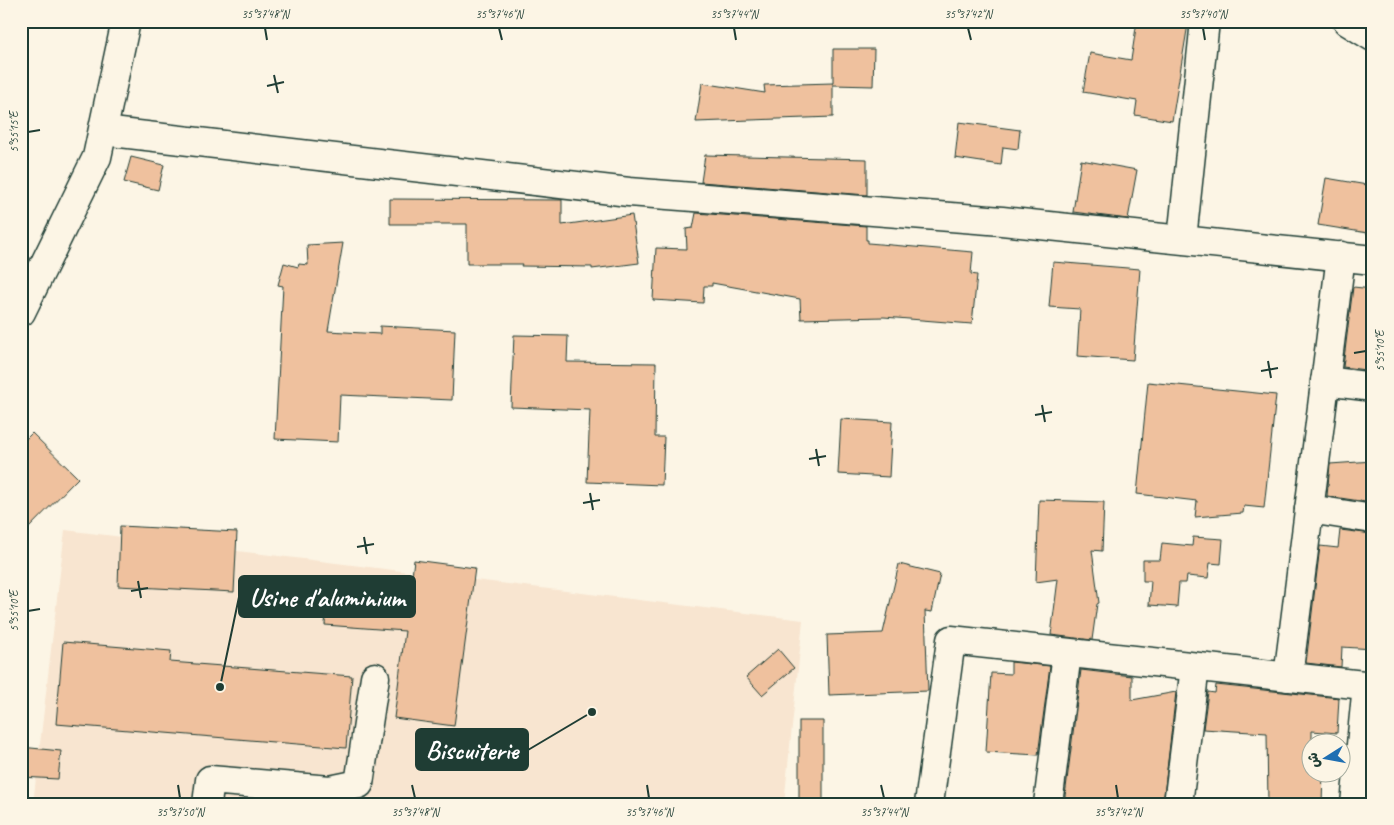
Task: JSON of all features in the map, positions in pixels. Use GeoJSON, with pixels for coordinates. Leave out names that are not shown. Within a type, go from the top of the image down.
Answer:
{"type":"FeatureCollection","features":[{"type":"Feature","properties":{"kind":"street"},"geometry":{"type":"LineString","coordinates":[[21,312],[97,158],[126,21]]}},
{"type":"Feature","properties":{"kind":"street"},"geometry":{"type":"LineString","coordinates":[[1182,240],[1205,21]]}},
{"type":"Feature","properties":{"kind":"street"},"geometry":{"type":"LineString","coordinates":[[1347,21],[1373,37]]}},
{"type":"Feature","properties":{"kind":"street"},"geometry":{"type":"LineString","coordinates":[[103,130],[629,192],[1002,221],[1373,260]]}},
{"type":"Feature","properties":{"kind":"street"},"geometry":{"type":"LineString","coordinates":[[1288,677],[1341,256]]}},
{"type":"Feature","properties":{"kind":"street"},"geometry":{"type":"LineString","coordinates":[[1325,381],[1373,387]]}},
{"type":"Feature","properties":{"kind":"street"},"geometry":{"type":"LineString","coordinates":[[1309,509],[1373,519]]}},
{"type":"Feature","properties":{"kind":"street"},"geometry":{"type":"LineString","coordinates":[[929,804],[951,640],[1370,686],[1355,804]]}},
{"type":"Feature","properties":{"kind":"street"},"geometry":{"type":"LineString","coordinates":[[1048,804],[1067,653]]}},
{"type":"Feature","properties":{"kind":"street"},"geometry":{"type":"LineString","coordinates":[[1178,804],[1195,667]]}},
{"type":"Feature","properties":{"kind":"street"},"geometry":{"type":"LineString","coordinates":[[207,804],[210,780],[330,790],[359,784],[375,677]]}},
{"type":"Feature","properties":{"kind":"shaded area"},"geometry":{"type":"Polygon","coordinates":[[[65,530],[803,620],[784,804],[33,804],[65,530]]]}},
{"type":"Feature","properties":{"kind":"building"},"geometry":{"type":"Polygon","coordinates":[[[1137,21],[1173,21],[1188,24],[1172,121],[1135,115],[1137,101],[1083,92],[1090,53],[1131,60],[1137,21]]]}},
{"type":"Feature","properties":{"kind":"building"},"geometry":{"type":"Polygon","coordinates":[[[833,49],[874,49],[873,86],[833,85],[833,49]]]}},
{"type":"Feature","properties":{"kind":"building"},"geometry":{"type":"Polygon","coordinates":[[[702,83],[765,93],[764,85],[833,83],[833,117],[696,122],[702,83]]]}},
{"type":"Feature","properties":{"kind":"building"},"geometry":{"type":"Polygon","coordinates":[[[959,122],[1020,130],[1018,149],[1003,147],[1001,165],[955,158],[959,122]]]}},
{"type":"Feature","properties":{"kind":"building"},"geometry":{"type":"Polygon","coordinates":[[[705,155],[867,159],[867,195],[701,182],[705,155]]]}},
{"type":"Feature","properties":{"kind":"building"},"geometry":{"type":"Polygon","coordinates":[[[131,157],[164,165],[158,190],[124,182],[131,157]]]}},
{"type":"Feature","properties":{"kind":"building"},"geometry":{"type":"Polygon","coordinates":[[[1081,160],[1137,170],[1128,219],[1073,212],[1081,160]]]}},
{"type":"Feature","properties":{"kind":"building"},"geometry":{"type":"Polygon","coordinates":[[[1326,178],[1373,186],[1373,206],[1368,233],[1318,225],[1326,178]]]}},
{"type":"Feature","properties":{"kind":"building"},"geometry":{"type":"Polygon","coordinates":[[[390,199],[562,200],[562,225],[632,215],[639,263],[592,269],[592,267],[521,266],[522,264],[467,264],[467,224],[390,224],[390,199]]]}},
{"type":"Feature","properties":{"kind":"building"},"geometry":{"type":"Polygon","coordinates":[[[696,213],[866,226],[866,240],[868,240],[868,243],[973,252],[971,274],[977,275],[972,324],[884,317],[801,319],[800,299],[712,283],[712,286],[704,286],[703,303],[653,300],[656,248],[687,249],[686,229],[693,228],[696,213]]]}},
{"type":"Feature","properties":{"kind":"building"},"geometry":{"type":"Polygon","coordinates":[[[343,243],[328,331],[380,334],[380,326],[455,330],[452,400],[340,395],[338,442],[275,439],[283,286],[278,285],[284,263],[298,267],[299,264],[308,265],[307,245],[343,243]]]}},
{"type":"Feature","properties":{"kind":"building"},"geometry":{"type":"Polygon","coordinates":[[[1053,262],[1140,269],[1133,360],[1077,356],[1080,309],[1049,307],[1053,262]]]}},
{"type":"Feature","properties":{"kind":"building"},"geometry":{"type":"Polygon","coordinates":[[[1353,287],[1373,289],[1373,371],[1343,367],[1353,287]]]}},
{"type":"Feature","properties":{"kind":"building"},"geometry":{"type":"Polygon","coordinates":[[[514,335],[568,336],[567,362],[656,363],[655,437],[664,437],[662,485],[587,482],[590,410],[511,407],[514,335]]]}},
{"type":"Feature","properties":{"kind":"building"},"geometry":{"type":"Polygon","coordinates":[[[1148,382],[1276,395],[1264,508],[1244,506],[1243,513],[1195,517],[1197,501],[1137,494],[1148,382]]]}},
{"type":"Feature","properties":{"kind":"building"},"geometry":{"type":"Polygon","coordinates":[[[841,419],[892,422],[889,477],[838,474],[841,419]]]}},
{"type":"Feature","properties":{"kind":"building"},"geometry":{"type":"Polygon","coordinates":[[[32,433],[78,478],[21,536],[21,444],[32,433]]]}},
{"type":"Feature","properties":{"kind":"building"},"geometry":{"type":"Polygon","coordinates":[[[1373,461],[1373,503],[1327,496],[1330,464],[1373,461]]]}},
{"type":"Feature","properties":{"kind":"building"},"geometry":{"type":"Polygon","coordinates":[[[1039,500],[1104,502],[1102,551],[1092,550],[1099,603],[1097,604],[1092,640],[1051,635],[1058,579],[1036,582],[1039,500]]]}},
{"type":"Feature","properties":{"kind":"building"},"geometry":{"type":"Polygon","coordinates":[[[120,526],[237,532],[234,592],[118,586],[120,526]]]}},
{"type":"Feature","properties":{"kind":"building"},"geometry":{"type":"Polygon","coordinates":[[[1340,530],[1373,534],[1373,649],[1342,647],[1341,667],[1306,663],[1320,546],[1338,548],[1340,530]]]}},
{"type":"Feature","properties":{"kind":"building"},"geometry":{"type":"Polygon","coordinates":[[[1193,537],[1223,539],[1221,564],[1210,563],[1208,578],[1187,576],[1186,583],[1179,583],[1177,607],[1149,605],[1151,581],[1143,581],[1143,560],[1160,560],[1162,543],[1192,546],[1193,537]]]}},
{"type":"Feature","properties":{"kind":"building"},"geometry":{"type":"Polygon","coordinates":[[[414,560],[475,568],[454,726],[394,718],[405,631],[325,625],[327,594],[409,600],[414,560]]]}},
{"type":"Feature","properties":{"kind":"building"},"geometry":{"type":"Polygon","coordinates":[[[899,564],[940,574],[932,612],[925,611],[928,691],[829,695],[827,635],[883,633],[899,564]]]}},
{"type":"Feature","properties":{"kind":"building"},"geometry":{"type":"Polygon","coordinates":[[[63,642],[171,651],[170,662],[352,676],[346,748],[56,724],[63,642]]]}},
{"type":"Feature","properties":{"kind":"building"},"geometry":{"type":"Polygon","coordinates":[[[778,649],[794,668],[762,695],[746,677],[778,649]]]}},
{"type":"Feature","properties":{"kind":"building"},"geometry":{"type":"Polygon","coordinates":[[[1011,662],[1050,666],[1038,755],[986,752],[991,673],[1011,674],[1011,662]]]}},
{"type":"Feature","properties":{"kind":"building"},"geometry":{"type":"Polygon","coordinates":[[[1081,670],[1132,676],[1132,700],[1176,692],[1163,804],[1064,804],[1081,670]]]}},
{"type":"Feature","properties":{"kind":"building"},"geometry":{"type":"Polygon","coordinates":[[[1216,685],[1339,698],[1337,732],[1302,732],[1302,782],[1323,782],[1322,804],[1268,804],[1267,733],[1203,729],[1208,692],[1215,693],[1216,685]]]}},
{"type":"Feature","properties":{"kind":"building"},"geometry":{"type":"Polygon","coordinates":[[[799,721],[823,721],[823,804],[799,804],[799,721]]]}},
{"type":"Feature","properties":{"kind":"building"},"geometry":{"type":"Polygon","coordinates":[[[21,747],[61,751],[58,779],[21,777],[21,747]]]}},
{"type":"Feature","properties":{"kind":"place","name":"Usine d'aluminium"},"geometry":{"type":"Point","coordinates":[220,687]}},
{"type":"Feature","properties":{"kind":"place","name":"Biscuiterie"},"geometry":{"type":"Point","coordinates":[592,712]}}]}
